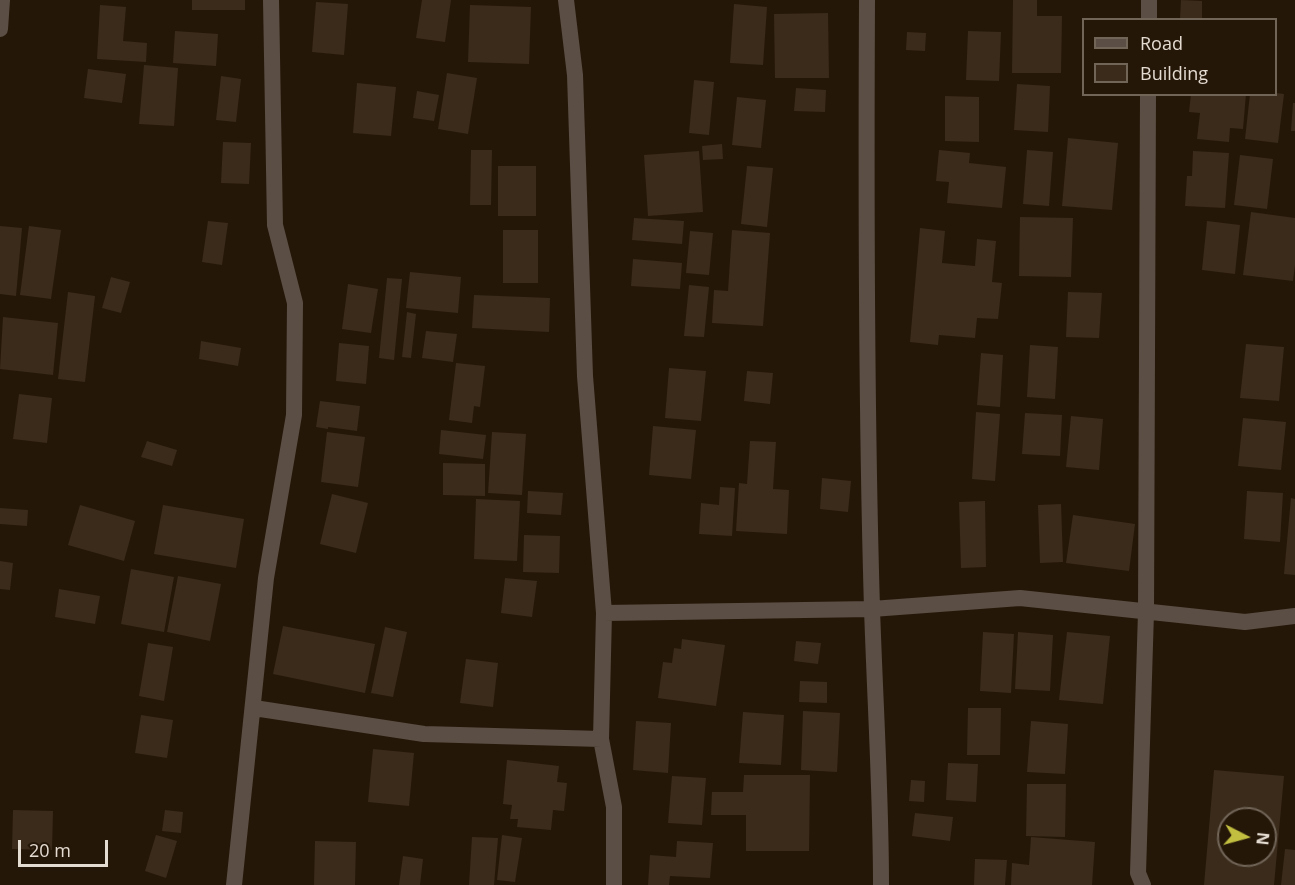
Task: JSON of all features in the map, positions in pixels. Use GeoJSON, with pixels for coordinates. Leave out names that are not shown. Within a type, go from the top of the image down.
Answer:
{"type":"FeatureCollection","features":[{"type":"Feature","properties":{"kind":"street"},"geometry":{"type":"LineString","coordinates":[[0,29],[2,0]]}},
{"type":"Feature","properties":{"kind":"street"},"geometry":{"type":"LineString","coordinates":[[234,885],[267,578],[294,415],[295,303],[275,225],[271,0]]}},
{"type":"Feature","properties":{"kind":"street"},"geometry":{"type":"LineString","coordinates":[[566,0],[575,75],[585,376],[604,614],[602,739],[614,807],[614,885]]}},
{"type":"Feature","properties":{"kind":"street"},"geometry":{"type":"LineString","coordinates":[[867,0],[866,272],[872,609],[881,813],[881,885]]}},
{"type":"Feature","properties":{"kind":"street"},"geometry":{"type":"LineString","coordinates":[[1149,0],[1149,18]]}},
{"type":"Feature","properties":{"kind":"street"},"geometry":{"type":"LineString","coordinates":[[1143,885],[1138,873],[1146,612],[1148,96]]}},
{"type":"Feature","properties":{"kind":"street"},"geometry":{"type":"LineString","coordinates":[[604,614],[872,609],[1020,598],[1245,622],[1295,616]]}},
{"type":"Feature","properties":{"kind":"street"},"geometry":{"type":"LineString","coordinates":[[254,708],[424,734],[602,739]]}},
{"type":"Feature","properties":{"kind":"building"},"geometry":{"type":"Polygon","coordinates":[[[192,0],[245,0],[245,10],[192,10],[192,0]]]}},
{"type":"Feature","properties":{"kind":"building"},"geometry":{"type":"Polygon","coordinates":[[[422,0],[451,0],[445,42],[416,38],[422,0]]]}},
{"type":"Feature","properties":{"kind":"building"},"geometry":{"type":"Polygon","coordinates":[[[1013,0],[1037,0],[1037,16],[1062,16],[1061,73],[1012,73],[1013,0]]]}},
{"type":"Feature","properties":{"kind":"building"},"geometry":{"type":"Polygon","coordinates":[[[1181,0],[1202,1],[1202,18],[1180,18],[1181,0]]]}},
{"type":"Feature","properties":{"kind":"building"},"geometry":{"type":"Polygon","coordinates":[[[316,2],[348,4],[344,55],[312,52],[316,2]]]}},
{"type":"Feature","properties":{"kind":"building"},"geometry":{"type":"Polygon","coordinates":[[[734,4],[767,7],[763,65],[730,63],[734,4]]]}},
{"type":"Feature","properties":{"kind":"building"},"geometry":{"type":"Polygon","coordinates":[[[100,5],[126,7],[123,41],[147,43],[146,62],[97,59],[100,5]]]}},
{"type":"Feature","properties":{"kind":"building"},"geometry":{"type":"Polygon","coordinates":[[[470,5],[531,7],[529,64],[468,62],[470,5]]]}},
{"type":"Feature","properties":{"kind":"building"},"geometry":{"type":"Polygon","coordinates":[[[828,13],[829,78],[775,78],[774,14],[828,13]]]}},
{"type":"Feature","properties":{"kind":"building"},"geometry":{"type":"Polygon","coordinates":[[[175,31],[218,34],[216,66],[173,63],[175,31]]]}},
{"type":"Feature","properties":{"kind":"building"},"geometry":{"type":"Polygon","coordinates":[[[968,31],[1001,32],[999,81],[966,80],[968,31]]]}},
{"type":"Feature","properties":{"kind":"building"},"geometry":{"type":"Polygon","coordinates":[[[907,32],[926,33],[925,51],[906,50],[907,32]]]}},
{"type":"Feature","properties":{"kind":"building"},"geometry":{"type":"Polygon","coordinates":[[[144,65],[178,68],[174,126],[139,124],[144,65]]]}},
{"type":"Feature","properties":{"kind":"building"},"geometry":{"type":"Polygon","coordinates":[[[88,69],[126,74],[122,103],[84,98],[88,69]]]}},
{"type":"Feature","properties":{"kind":"building"},"geometry":{"type":"Polygon","coordinates":[[[447,73],[477,78],[468,134],[438,129],[447,73]]]}},
{"type":"Feature","properties":{"kind":"building"},"geometry":{"type":"Polygon","coordinates":[[[221,76],[241,79],[236,122],[216,120],[221,76]]]}},
{"type":"Feature","properties":{"kind":"building"},"geometry":{"type":"Polygon","coordinates":[[[694,80],[714,82],[709,135],[689,133],[694,80]]]}},
{"type":"Feature","properties":{"kind":"building"},"geometry":{"type":"Polygon","coordinates":[[[357,83],[396,87],[391,136],[353,133],[357,83]]]}},
{"type":"Feature","properties":{"kind":"building"},"geometry":{"type":"Polygon","coordinates":[[[1017,84],[1050,86],[1048,132],[1014,130],[1017,84]]]}},
{"type":"Feature","properties":{"kind":"building"},"geometry":{"type":"Polygon","coordinates":[[[796,88],[826,90],[825,112],[794,111],[796,88]]]}},
{"type":"Feature","properties":{"kind":"building"},"geometry":{"type":"Polygon","coordinates":[[[417,91],[439,95],[434,121],[413,118],[417,91]]]}},
{"type":"Feature","properties":{"kind":"building"},"geometry":{"type":"Polygon","coordinates":[[[1284,94],[1278,143],[1245,139],[1250,96],[1284,94]]]}},
{"type":"Feature","properties":{"kind":"building"},"geometry":{"type":"Polygon","coordinates":[[[945,96],[979,97],[979,142],[945,141],[945,96]]]}},
{"type":"Feature","properties":{"kind":"building"},"geometry":{"type":"Polygon","coordinates":[[[1191,96],[1246,96],[1243,129],[1230,128],[1229,142],[1197,139],[1200,113],[1189,112],[1191,96]]]}},
{"type":"Feature","properties":{"kind":"building"},"geometry":{"type":"Polygon","coordinates":[[[737,97],[766,100],[761,148],[732,145],[737,97]]]}},
{"type":"Feature","properties":{"kind":"building"},"geometry":{"type":"Polygon","coordinates":[[[1293,103],[1295,103],[1295,131],[1291,131],[1293,103]]]}},
{"type":"Feature","properties":{"kind":"building"},"geometry":{"type":"Polygon","coordinates":[[[1068,138],[1118,143],[1112,210],[1062,206],[1068,138]]]}},
{"type":"Feature","properties":{"kind":"building"},"geometry":{"type":"Polygon","coordinates":[[[223,142],[251,143],[249,184],[221,183],[223,142]]]}},
{"type":"Feature","properties":{"kind":"building"},"geometry":{"type":"Polygon","coordinates":[[[722,144],[723,159],[703,160],[702,146],[722,144]]]}},
{"type":"Feature","properties":{"kind":"building"},"geometry":{"type":"Polygon","coordinates":[[[471,150],[492,150],[491,205],[470,205],[471,150]]]}},
{"type":"Feature","properties":{"kind":"building"},"geometry":{"type":"Polygon","coordinates":[[[939,150],[970,153],[969,163],[1006,167],[1002,208],[947,203],[949,182],[936,181],[939,150]]]}},
{"type":"Feature","properties":{"kind":"building"},"geometry":{"type":"Polygon","coordinates":[[[1027,150],[1053,152],[1049,206],[1023,204],[1027,150]]]}},
{"type":"Feature","properties":{"kind":"building"},"geometry":{"type":"Polygon","coordinates":[[[699,151],[703,212],[648,216],[644,155],[699,151]]]}},
{"type":"Feature","properties":{"kind":"building"},"geometry":{"type":"Polygon","coordinates":[[[1193,151],[1229,153],[1225,208],[1185,206],[1187,176],[1192,176],[1193,151]]]}},
{"type":"Feature","properties":{"kind":"building"},"geometry":{"type":"Polygon","coordinates":[[[1240,155],[1273,159],[1267,209],[1234,205],[1240,155]]]}},
{"type":"Feature","properties":{"kind":"building"},"geometry":{"type":"Polygon","coordinates":[[[498,166],[536,166],[536,216],[498,216],[498,166]]]}},
{"type":"Feature","properties":{"kind":"building"},"geometry":{"type":"Polygon","coordinates":[[[747,166],[773,168],[767,227],[741,224],[747,166]]]}},
{"type":"Feature","properties":{"kind":"building"},"geometry":{"type":"Polygon","coordinates":[[[1251,212],[1295,218],[1293,281],[1243,275],[1251,212]]]}},
{"type":"Feature","properties":{"kind":"building"},"geometry":{"type":"Polygon","coordinates":[[[1020,217],[1073,218],[1071,277],[1019,276],[1020,217]]]}},
{"type":"Feature","properties":{"kind":"building"},"geometry":{"type":"Polygon","coordinates":[[[634,218],[684,221],[682,244],[632,240],[634,218]]]}},
{"type":"Feature","properties":{"kind":"building"},"geometry":{"type":"Polygon","coordinates":[[[208,221],[228,223],[222,265],[202,262],[208,221]]]}},
{"type":"Feature","properties":{"kind":"building"},"geometry":{"type":"Polygon","coordinates":[[[1207,221],[1240,225],[1235,274],[1202,270],[1207,221]]]}},
{"type":"Feature","properties":{"kind":"building"},"geometry":{"type":"Polygon","coordinates":[[[0,226],[22,228],[16,296],[0,294],[0,226]]]}},
{"type":"Feature","properties":{"kind":"building"},"geometry":{"type":"Polygon","coordinates":[[[29,226],[61,230],[51,299],[20,295],[29,226]]]}},
{"type":"Feature","properties":{"kind":"building"},"geometry":{"type":"Polygon","coordinates":[[[920,228],[945,231],[942,263],[975,266],[977,239],[996,241],[992,282],[1002,283],[998,319],[977,318],[975,338],[939,335],[938,345],[910,342],[920,228]]]}},
{"type":"Feature","properties":{"kind":"building"},"geometry":{"type":"Polygon","coordinates":[[[503,230],[538,230],[538,283],[503,283],[503,230]]]}},
{"type":"Feature","properties":{"kind":"building"},"geometry":{"type":"Polygon","coordinates":[[[732,230],[770,233],[763,326],[712,323],[714,290],[728,291],[732,230]]]}},
{"type":"Feature","properties":{"kind":"building"},"geometry":{"type":"Polygon","coordinates":[[[690,231],[713,233],[709,275],[686,273],[690,231]]]}},
{"type":"Feature","properties":{"kind":"building"},"geometry":{"type":"Polygon","coordinates":[[[633,259],[682,263],[680,289],[631,286],[633,259]]]}},
{"type":"Feature","properties":{"kind":"building"},"geometry":{"type":"Polygon","coordinates":[[[410,272],[461,277],[458,313],[406,308],[410,272]]]}},
{"type":"Feature","properties":{"kind":"building"},"geometry":{"type":"Polygon","coordinates":[[[111,277],[130,282],[121,313],[102,308],[111,277]]]}},
{"type":"Feature","properties":{"kind":"building"},"geometry":{"type":"Polygon","coordinates":[[[387,278],[402,279],[394,360],[379,358],[387,278]]]}},
{"type":"Feature","properties":{"kind":"building"},"geometry":{"type":"Polygon","coordinates":[[[348,284],[378,289],[371,333],[342,329],[348,284]]]}},
{"type":"Feature","properties":{"kind":"building"},"geometry":{"type":"Polygon","coordinates":[[[689,285],[709,287],[704,337],[684,336],[689,285]]]}},
{"type":"Feature","properties":{"kind":"building"},"geometry":{"type":"Polygon","coordinates":[[[68,292],[95,296],[85,382],[58,379],[68,292]]]}},
{"type":"Feature","properties":{"kind":"building"},"geometry":{"type":"Polygon","coordinates":[[[1068,292],[1102,293],[1099,338],[1066,337],[1068,292]]]}},
{"type":"Feature","properties":{"kind":"building"},"geometry":{"type":"Polygon","coordinates":[[[474,295],[550,298],[549,332],[472,328],[474,295]]]}},
{"type":"Feature","properties":{"kind":"building"},"geometry":{"type":"Polygon","coordinates":[[[407,312],[416,314],[411,358],[402,357],[407,312]]]}},
{"type":"Feature","properties":{"kind":"building"},"geometry":{"type":"Polygon","coordinates":[[[3,317],[58,323],[53,375],[0,369],[3,317]]]}},
{"type":"Feature","properties":{"kind":"building"},"geometry":{"type":"Polygon","coordinates":[[[426,331],[457,334],[453,362],[422,358],[426,331]]]}},
{"type":"Feature","properties":{"kind":"building"},"geometry":{"type":"Polygon","coordinates":[[[201,341],[241,348],[238,366],[199,359],[201,341]]]}},
{"type":"Feature","properties":{"kind":"building"},"geometry":{"type":"Polygon","coordinates":[[[339,343],[369,346],[366,384],[336,381],[339,343]]]}},
{"type":"Feature","properties":{"kind":"building"},"geometry":{"type":"Polygon","coordinates":[[[1246,344],[1284,347],[1279,401],[1240,398],[1246,344]]]}},
{"type":"Feature","properties":{"kind":"building"},"geometry":{"type":"Polygon","coordinates":[[[1030,345],[1058,347],[1055,399],[1027,397],[1030,345]]]}},
{"type":"Feature","properties":{"kind":"building"},"geometry":{"type":"Polygon","coordinates":[[[981,353],[1003,355],[1000,407],[977,405],[981,353]]]}},
{"type":"Feature","properties":{"kind":"building"},"geometry":{"type":"Polygon","coordinates":[[[456,363],[485,366],[480,407],[474,406],[472,423],[449,420],[456,363]]]}},
{"type":"Feature","properties":{"kind":"building"},"geometry":{"type":"Polygon","coordinates":[[[669,368],[706,371],[701,421],[665,418],[669,368]]]}},
{"type":"Feature","properties":{"kind":"building"},"geometry":{"type":"Polygon","coordinates":[[[747,371],[773,373],[770,404],[744,401],[747,371]]]}},
{"type":"Feature","properties":{"kind":"building"},"geometry":{"type":"Polygon","coordinates":[[[19,394],[52,398],[47,443],[13,439],[19,394]]]}},
{"type":"Feature","properties":{"kind":"building"},"geometry":{"type":"Polygon","coordinates":[[[320,401],[360,406],[357,431],[316,427],[320,401]]]}},
{"type":"Feature","properties":{"kind":"building"},"geometry":{"type":"Polygon","coordinates":[[[976,412],[1000,414],[995,481],[972,479],[976,412]]]}},
{"type":"Feature","properties":{"kind":"building"},"geometry":{"type":"Polygon","coordinates":[[[1025,413],[1062,415],[1060,456],[1022,454],[1025,413]]]}},
{"type":"Feature","properties":{"kind":"building"},"geometry":{"type":"Polygon","coordinates":[[[1071,416],[1103,419],[1099,470],[1066,467],[1071,416]]]}},
{"type":"Feature","properties":{"kind":"building"},"geometry":{"type":"Polygon","coordinates":[[[1243,418],[1286,422],[1281,470],[1238,466],[1243,418]]]}},
{"type":"Feature","properties":{"kind":"building"},"geometry":{"type":"Polygon","coordinates":[[[653,426],[696,430],[691,479],[649,475],[653,426]]]}},
{"type":"Feature","properties":{"kind":"building"},"geometry":{"type":"Polygon","coordinates":[[[441,430],[486,435],[483,459],[439,454],[441,430]]]}},
{"type":"Feature","properties":{"kind":"building"},"geometry":{"type":"Polygon","coordinates":[[[327,432],[365,437],[358,487],[321,482],[327,432]]]}},
{"type":"Feature","properties":{"kind":"building"},"geometry":{"type":"Polygon","coordinates":[[[492,432],[526,434],[522,495],[488,493],[492,432]]]}},
{"type":"Feature","properties":{"kind":"building"},"geometry":{"type":"Polygon","coordinates":[[[147,441],[177,450],[172,466],[141,457],[147,441]]]}},
{"type":"Feature","properties":{"kind":"building"},"geometry":{"type":"Polygon","coordinates":[[[750,441],[776,442],[773,489],[789,490],[787,534],[736,531],[739,483],[747,484],[750,441]]]}},
{"type":"Feature","properties":{"kind":"building"},"geometry":{"type":"Polygon","coordinates":[[[443,463],[485,464],[485,496],[443,495],[443,463]]]}},
{"type":"Feature","properties":{"kind":"building"},"geometry":{"type":"Polygon","coordinates":[[[822,478],[851,481],[848,512],[820,509],[822,478]]]}},
{"type":"Feature","properties":{"kind":"building"},"geometry":{"type":"Polygon","coordinates":[[[720,487],[735,488],[732,536],[699,534],[701,503],[719,505],[720,487]]]}},
{"type":"Feature","properties":{"kind":"building"},"geometry":{"type":"Polygon","coordinates":[[[528,491],[563,493],[561,515],[527,513],[528,491]]]}},
{"type":"Feature","properties":{"kind":"building"},"geometry":{"type":"Polygon","coordinates":[[[1247,491],[1283,493],[1280,542],[1244,539],[1247,491]]]}},
{"type":"Feature","properties":{"kind":"building"},"geometry":{"type":"Polygon","coordinates":[[[332,494],[368,503],[356,553],[320,544],[332,494]]]}},
{"type":"Feature","properties":{"kind":"building"},"geometry":{"type":"Polygon","coordinates":[[[1291,498],[1295,499],[1295,575],[1284,574],[1291,498]]]}},
{"type":"Feature","properties":{"kind":"building"},"geometry":{"type":"Polygon","coordinates":[[[476,499],[520,501],[517,561],[474,559],[476,499]]]}},
{"type":"Feature","properties":{"kind":"building"},"geometry":{"type":"Polygon","coordinates":[[[985,501],[986,567],[961,568],[959,502],[985,501]]]}},
{"type":"Feature","properties":{"kind":"building"},"geometry":{"type":"Polygon","coordinates":[[[1061,504],[1063,562],[1040,563],[1038,505],[1061,504]]]}},
{"type":"Feature","properties":{"kind":"building"},"geometry":{"type":"Polygon","coordinates":[[[80,505],[135,521],[124,561],[68,545],[80,505]]]}},
{"type":"Feature","properties":{"kind":"building"},"geometry":{"type":"Polygon","coordinates":[[[163,505],[244,519],[236,568],[154,554],[163,505]]]}},
{"type":"Feature","properties":{"kind":"building"},"geometry":{"type":"Polygon","coordinates":[[[0,508],[28,510],[27,526],[0,524],[0,508]]]}},
{"type":"Feature","properties":{"kind":"building"},"geometry":{"type":"Polygon","coordinates":[[[1073,515],[1135,524],[1129,571],[1066,563],[1073,515]]]}},
{"type":"Feature","properties":{"kind":"building"},"geometry":{"type":"Polygon","coordinates":[[[524,535],[560,536],[559,573],[523,572],[524,535]]]}},
{"type":"Feature","properties":{"kind":"building"},"geometry":{"type":"Polygon","coordinates":[[[0,561],[13,563],[10,590],[0,589],[0,561]]]}},
{"type":"Feature","properties":{"kind":"building"},"geometry":{"type":"Polygon","coordinates":[[[131,569],[174,577],[164,632],[121,624],[131,569]]]}},
{"type":"Feature","properties":{"kind":"building"},"geometry":{"type":"Polygon","coordinates":[[[178,576],[221,584],[210,641],[167,632],[178,576]]]}},
{"type":"Feature","properties":{"kind":"building"},"geometry":{"type":"Polygon","coordinates":[[[505,578],[537,581],[532,617],[501,613],[505,578]]]}},
{"type":"Feature","properties":{"kind":"building"},"geometry":{"type":"Polygon","coordinates":[[[59,589],[100,596],[95,624],[55,617],[59,589]]]}},
{"type":"Feature","properties":{"kind":"building"},"geometry":{"type":"Polygon","coordinates":[[[283,626],[375,644],[365,693],[273,674],[283,626]]]}},
{"type":"Feature","properties":{"kind":"building"},"geometry":{"type":"Polygon","coordinates":[[[385,627],[407,632],[393,697],[371,693],[385,627]]]}},
{"type":"Feature","properties":{"kind":"building"},"geometry":{"type":"Polygon","coordinates":[[[983,632],[1014,634],[1011,693],[980,691],[983,632]]]}},
{"type":"Feature","properties":{"kind":"building"},"geometry":{"type":"Polygon","coordinates":[[[1018,632],[1053,635],[1050,691],[1015,689],[1018,632]]]}},
{"type":"Feature","properties":{"kind":"building"},"geometry":{"type":"Polygon","coordinates":[[[1067,632],[1110,636],[1103,704],[1059,700],[1067,632]]]}},
{"type":"Feature","properties":{"kind":"building"},"geometry":{"type":"Polygon","coordinates":[[[682,639],[725,645],[716,706],[658,698],[663,662],[672,663],[674,648],[681,649],[682,639]]]}},
{"type":"Feature","properties":{"kind":"building"},"geometry":{"type":"Polygon","coordinates":[[[796,641],[821,643],[818,664],[794,661],[796,641]]]}},
{"type":"Feature","properties":{"kind":"building"},"geometry":{"type":"Polygon","coordinates":[[[148,643],[173,647],[164,701],[139,696],[148,643]]]}},
{"type":"Feature","properties":{"kind":"building"},"geometry":{"type":"Polygon","coordinates":[[[466,659],[498,663],[493,707],[460,703],[466,659]]]}},
{"type":"Feature","properties":{"kind":"building"},"geometry":{"type":"Polygon","coordinates":[[[800,681],[827,682],[827,703],[799,702],[800,681]]]}},
{"type":"Feature","properties":{"kind":"building"},"geometry":{"type":"Polygon","coordinates":[[[968,708],[1001,708],[1000,755],[967,755],[968,708]]]}},
{"type":"Feature","properties":{"kind":"building"},"geometry":{"type":"Polygon","coordinates":[[[803,711],[840,713],[837,772],[801,770],[803,711]]]}},
{"type":"Feature","properties":{"kind":"building"},"geometry":{"type":"Polygon","coordinates":[[[743,712],[784,715],[781,765],[739,763],[743,712]]]}},
{"type":"Feature","properties":{"kind":"building"},"geometry":{"type":"Polygon","coordinates":[[[141,715],[173,720],[167,758],[135,753],[141,715]]]}},
{"type":"Feature","properties":{"kind":"building"},"geometry":{"type":"Polygon","coordinates":[[[636,721],[671,723],[668,773],[633,770],[636,721]]]}},
{"type":"Feature","properties":{"kind":"building"},"geometry":{"type":"Polygon","coordinates":[[[1031,721],[1068,724],[1065,774],[1027,772],[1031,721]]]}},
{"type":"Feature","properties":{"kind":"building"},"geometry":{"type":"Polygon","coordinates":[[[373,749],[414,753],[409,806],[368,802],[373,749]]]}},
{"type":"Feature","properties":{"kind":"building"},"geometry":{"type":"Polygon","coordinates":[[[507,760],[559,766],[557,782],[567,783],[564,811],[553,810],[551,830],[517,827],[518,819],[510,819],[512,805],[503,804],[507,760]]]}},
{"type":"Feature","properties":{"kind":"building"},"geometry":{"type":"Polygon","coordinates":[[[948,763],[978,764],[976,802],[946,800],[948,763]]]}},
{"type":"Feature","properties":{"kind":"building"},"geometry":{"type":"Polygon","coordinates":[[[1214,770],[1284,776],[1277,852],[1277,807],[1217,807],[1217,867],[1276,867],[1274,885],[1204,885],[1214,770]]]}},
{"type":"Feature","properties":{"kind":"building"},"geometry":{"type":"Polygon","coordinates":[[[744,775],[810,775],[809,851],[746,851],[746,815],[711,815],[712,792],[743,792],[744,775]]]}},
{"type":"Feature","properties":{"kind":"building"},"geometry":{"type":"Polygon","coordinates":[[[672,776],[706,778],[702,825],[668,823],[672,776]]]}},
{"type":"Feature","properties":{"kind":"building"},"geometry":{"type":"Polygon","coordinates":[[[911,780],[925,781],[924,802],[909,801],[911,780]]]}},
{"type":"Feature","properties":{"kind":"building"},"geometry":{"type":"Polygon","coordinates":[[[1027,784],[1066,784],[1065,837],[1026,836],[1027,784]]]}},
{"type":"Feature","properties":{"kind":"building"},"geometry":{"type":"Polygon","coordinates":[[[13,810],[53,811],[52,850],[12,849],[13,810]]]}},
{"type":"Feature","properties":{"kind":"building"},"geometry":{"type":"Polygon","coordinates":[[[165,810],[183,812],[181,833],[162,831],[165,810]]]}},
{"type":"Feature","properties":{"kind":"building"},"geometry":{"type":"Polygon","coordinates":[[[915,813],[953,817],[950,841],[912,836],[915,813]]]}},
{"type":"Feature","properties":{"kind":"building"},"geometry":{"type":"Polygon","coordinates":[[[156,835],[177,841],[166,878],[145,871],[156,835]]]}},
{"type":"Feature","properties":{"kind":"building"},"geometry":{"type":"Polygon","coordinates":[[[502,835],[522,838],[515,882],[497,880],[502,835]]]}},
{"type":"Feature","properties":{"kind":"building"},"geometry":{"type":"Polygon","coordinates":[[[472,837],[498,838],[494,885],[469,885],[472,837]]]}},
{"type":"Feature","properties":{"kind":"building"},"geometry":{"type":"Polygon","coordinates":[[[1031,837],[1095,842],[1092,885],[1011,885],[1012,863],[1029,865],[1031,837]]]}},
{"type":"Feature","properties":{"kind":"building"},"geometry":{"type":"Polygon","coordinates":[[[315,841],[356,842],[355,885],[314,885],[315,841]]]}},
{"type":"Feature","properties":{"kind":"building"},"geometry":{"type":"Polygon","coordinates":[[[677,841],[713,843],[710,878],[670,876],[669,885],[648,885],[650,855],[676,857],[677,841]]]}},
{"type":"Feature","properties":{"kind":"building"},"geometry":{"type":"Polygon","coordinates":[[[1285,849],[1295,850],[1295,885],[1281,885],[1285,849]]]}},
{"type":"Feature","properties":{"kind":"building"},"geometry":{"type":"Polygon","coordinates":[[[403,856],[423,859],[420,885],[399,885],[403,856]]]}},
{"type":"Feature","properties":{"kind":"building"},"geometry":{"type":"Polygon","coordinates":[[[975,859],[1007,860],[1005,885],[974,885],[975,859]]]}}]}
